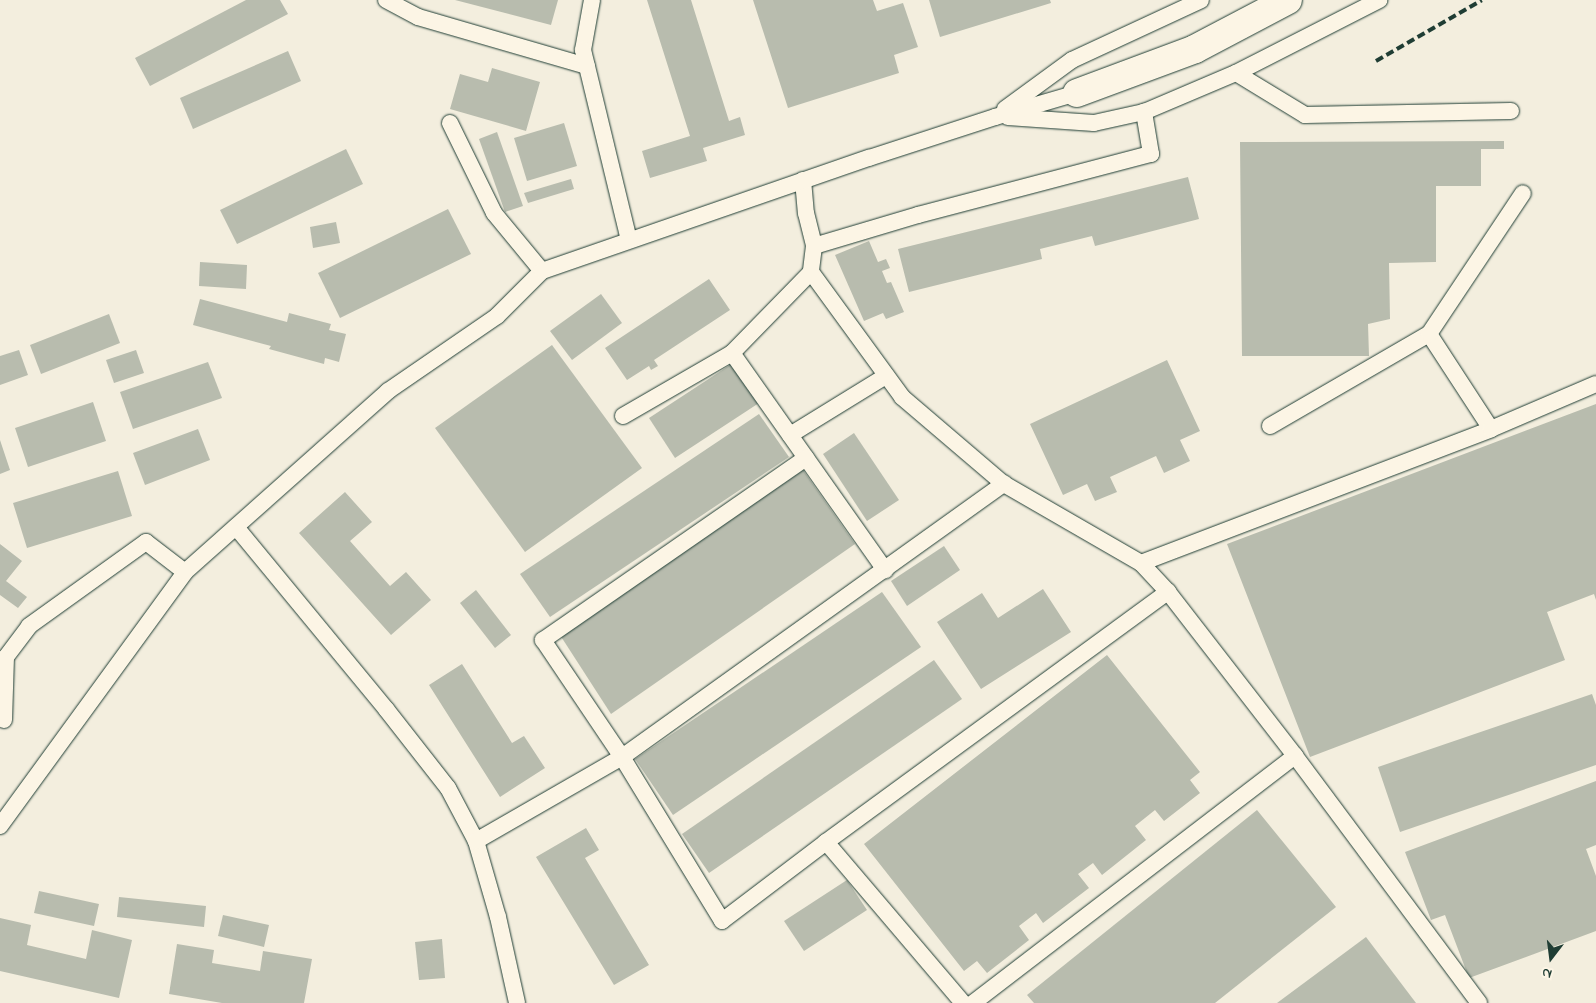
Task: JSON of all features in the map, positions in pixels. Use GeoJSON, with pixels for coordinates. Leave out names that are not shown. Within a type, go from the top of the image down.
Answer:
{"type":"FeatureCollection","features":[{"type":"Feature","properties":{"kind":"street"},"geometry":{"type":"LineString","coordinates":[[1077,93],[1196,49],[1288,0]]}},
{"type":"Feature","properties":{"kind":"lane"},"geometry":{"type":"LineString","coordinates":[[386,0],[418,17],[587,66]]}},
{"type":"Feature","properties":{"kind":"lane"},"geometry":{"type":"LineString","coordinates":[[592,0],[584,50],[629,240]]}},
{"type":"Feature","properties":{"kind":"lane"},"geometry":{"type":"LineString","coordinates":[[995,116],[1072,60],[1201,0]]}},
{"type":"Feature","properties":{"kind":"lane"},"geometry":{"type":"LineString","coordinates":[[995,116],[1094,123],[1144,112],[1236,73],[1379,0]]}},
{"type":"Feature","properties":{"kind":"lane"},"geometry":{"type":"LineString","coordinates":[[1236,73],[1305,115],[1511,111]]}},
{"type":"Feature","properties":{"kind":"lane"},"geometry":{"type":"LineString","coordinates":[[0,826],[185,572],[388,391],[497,316],[542,271],[803,180],[995,116],[1077,93]]}},
{"type":"Feature","properties":{"kind":"lane"},"geometry":{"type":"LineString","coordinates":[[814,246],[918,215],[1151,154],[1144,112]]}},
{"type":"Feature","properties":{"kind":"lane"},"geometry":{"type":"LineString","coordinates":[[450,123],[494,213],[542,271]]}},
{"type":"Feature","properties":{"kind":"lane"},"geometry":{"type":"LineString","coordinates":[[623,416],[732,353],[811,272],[814,246],[806,213],[803,180]]}},
{"type":"Feature","properties":{"kind":"lane"},"geometry":{"type":"LineString","coordinates":[[1270,426],[1429,334],[1523,193]]}},
{"type":"Feature","properties":{"kind":"lane"},"geometry":{"type":"LineString","coordinates":[[811,272],[902,397],[1004,484],[1141,563],[1168,592],[1295,756],[1479,1003]]}},
{"type":"Feature","properties":{"kind":"lane"},"geometry":{"type":"LineString","coordinates":[[1429,334],[1491,429]]}},
{"type":"Feature","properties":{"kind":"lane"},"geometry":{"type":"LineString","coordinates":[[732,353],[885,570]]}},
{"type":"Feature","properties":{"kind":"lane"},"geometry":{"type":"LineString","coordinates":[[790,435],[886,376]]}},
{"type":"Feature","properties":{"kind":"lane"},"geometry":{"type":"LineString","coordinates":[[1141,563],[1491,429],[1596,384]]}},
{"type":"Feature","properties":{"kind":"lane"},"geometry":{"type":"LineString","coordinates":[[806,458],[542,640],[622,757],[722,921],[826,842],[1168,592]]}},
{"type":"Feature","properties":{"kind":"lane"},"geometry":{"type":"LineString","coordinates":[[476,841],[622,757],[1004,484]]}},
{"type":"Feature","properties":{"kind":"lane"},"geometry":{"type":"LineString","coordinates":[[236,527],[386,709],[448,788],[476,841],[498,917],[517,1003]]}},
{"type":"Feature","properties":{"kind":"lane"},"geometry":{"type":"LineString","coordinates":[[4,720],[6,657],[29,626],[146,542],[185,572]]}},
{"type":"Feature","properties":{"kind":"lane"},"geometry":{"type":"LineString","coordinates":[[974,1003],[1295,756]]}},
{"type":"Feature","properties":{"kind":"lane"},"geometry":{"type":"LineString","coordinates":[[826,842],[963,1003]]}},
{"type":"Feature","properties":{"kind":"building"},"geometry":{"type":"Polygon","coordinates":[[[246,0],[280,0],[288,14],[150,86],[135,58],[246,0]]]}},
{"type":"Feature","properties":{"kind":"building"},"geometry":{"type":"Polygon","coordinates":[[[455,0],[558,0],[551,25],[455,0]]]}},
{"type":"Feature","properties":{"kind":"building"},"geometry":{"type":"Polygon","coordinates":[[[647,0],[691,0],[729,121],[740,117],[745,135],[703,148],[707,161],[650,178],[642,151],[690,136],[647,0]]]}},
{"type":"Feature","properties":{"kind":"building"},"geometry":{"type":"Polygon","coordinates":[[[753,0],[873,0],[877,11],[903,3],[918,47],[894,55],[899,73],[788,108],[753,0]]]}},
{"type":"Feature","properties":{"kind":"building"},"geometry":{"type":"Polygon","coordinates":[[[929,0],[1050,0],[1051,3],[940,37],[929,0]]]}},
{"type":"Feature","properties":{"kind":"building"},"geometry":{"type":"Polygon","coordinates":[[[288,51],[301,81],[193,129],[180,98],[288,51]]]}},
{"type":"Feature","properties":{"kind":"building"},"geometry":{"type":"Polygon","coordinates":[[[492,68],[540,82],[526,131],[450,109],[460,74],[488,82],[492,68]]]}},
{"type":"Feature","properties":{"kind":"building"},"geometry":{"type":"Polygon","coordinates":[[[564,123],[577,166],[527,181],[514,138],[564,123]]]}},
{"type":"Feature","properties":{"kind":"building"},"geometry":{"type":"Polygon","coordinates":[[[497,132],[523,206],[505,212],[479,139],[497,132]]]}},
{"type":"Feature","properties":{"kind":"building"},"geometry":{"type":"Polygon","coordinates":[[[1504,141],[1504,149],[1481,149],[1481,186],[1436,186],[1436,262],[1389,263],[1390,319],[1368,324],[1369,356],[1242,356],[1240,142],[1504,141]]]}},
{"type":"Feature","properties":{"kind":"building"},"geometry":{"type":"Polygon","coordinates":[[[346,149],[363,184],[237,244],[220,210],[346,149]]]}},
{"type":"Feature","properties":{"kind":"building"},"geometry":{"type":"Polygon","coordinates":[[[1188,177],[1199,219],[1095,246],[1092,236],[1040,249],[1042,259],[909,292],[898,249],[1188,177]]]}},
{"type":"Feature","properties":{"kind":"building"},"geometry":{"type":"Polygon","coordinates":[[[571,179],[574,189],[528,203],[524,193],[571,179]]]}},
{"type":"Feature","properties":{"kind":"building"},"geometry":{"type":"Polygon","coordinates":[[[448,209],[471,254],[340,318],[318,273],[448,209]]]}},
{"type":"Feature","properties":{"kind":"building"},"geometry":{"type":"Polygon","coordinates":[[[336,222],[340,243],[313,248],[310,227],[336,222]]]}},
{"type":"Feature","properties":{"kind":"building"},"geometry":{"type":"Polygon","coordinates":[[[869,241],[878,262],[886,259],[890,268],[882,271],[887,283],[891,282],[904,312],[886,319],[883,313],[864,321],[835,255],[869,241]]]}},
{"type":"Feature","properties":{"kind":"building"},"geometry":{"type":"Polygon","coordinates":[[[200,262],[247,265],[246,289],[199,286],[200,262]]]}},
{"type":"Feature","properties":{"kind":"building"},"geometry":{"type":"Polygon","coordinates":[[[709,279],[730,310],[654,360],[658,366],[651,370],[649,366],[627,380],[605,348],[709,279]]]}},
{"type":"Feature","properties":{"kind":"building"},"geometry":{"type":"Polygon","coordinates":[[[601,294],[622,323],[572,360],[550,331],[601,294]]]}},
{"type":"Feature","properties":{"kind":"building"},"geometry":{"type":"Polygon","coordinates":[[[200,299],[287,322],[289,313],[331,324],[329,330],[346,334],[339,362],[325,358],[324,364],[269,349],[271,346],[193,325],[200,299]]]}},
{"type":"Feature","properties":{"kind":"building"},"geometry":{"type":"Polygon","coordinates":[[[109,314],[120,343],[41,374],[30,345],[109,314]]]}},
{"type":"Feature","properties":{"kind":"building"},"geometry":{"type":"Polygon","coordinates":[[[552,345],[642,468],[525,552],[435,428],[552,345]]]}},
{"type":"Feature","properties":{"kind":"building"},"geometry":{"type":"Polygon","coordinates":[[[19,350],[28,375],[0,385],[0,356],[19,350]]]}},
{"type":"Feature","properties":{"kind":"building"},"geometry":{"type":"Polygon","coordinates":[[[136,350],[144,373],[114,383],[106,360],[136,350]]]}},
{"type":"Feature","properties":{"kind":"building"},"geometry":{"type":"Polygon","coordinates":[[[1167,360],[1200,431],[1180,440],[1190,461],[1164,473],[1156,456],[1110,477],[1117,492],[1095,501],[1087,484],[1063,495],[1030,424],[1167,360]]]}},
{"type":"Feature","properties":{"kind":"building"},"geometry":{"type":"Polygon","coordinates":[[[208,362],[222,398],[133,429],[120,392],[208,362]]]}},
{"type":"Feature","properties":{"kind":"building"},"geometry":{"type":"Polygon","coordinates":[[[733,363],[759,403],[675,458],[649,418],[733,363]]]}},
{"type":"Feature","properties":{"kind":"building"},"geometry":{"type":"Polygon","coordinates":[[[93,402],[106,441],[28,467],[15,428],[93,402]]]}},
{"type":"Feature","properties":{"kind":"building"},"geometry":{"type":"Polygon","coordinates":[[[1596,404],[1596,600],[1594,594],[1547,612],[1565,660],[1310,757],[1227,544],[1596,404]]]}},
{"type":"Feature","properties":{"kind":"building"},"geometry":{"type":"Polygon","coordinates":[[[759,414],[789,457],[550,617],[520,574],[759,414]]]}},
{"type":"Feature","properties":{"kind":"building"},"geometry":{"type":"Polygon","coordinates":[[[198,429],[210,460],[145,485],[133,453],[198,429]]]}},
{"type":"Feature","properties":{"kind":"building"},"geometry":{"type":"Polygon","coordinates":[[[854,433],[899,500],[867,521],[823,454],[854,433]]]}},
{"type":"Feature","properties":{"kind":"building"},"geometry":{"type":"Polygon","coordinates":[[[0,440],[10,470],[0,474],[0,440]]]}},
{"type":"Feature","properties":{"kind":"building"},"geometry":{"type":"Polygon","coordinates":[[[803,470],[855,544],[611,714],[560,635],[803,470]]]}},
{"type":"Feature","properties":{"kind":"building"},"geometry":{"type":"Polygon","coordinates":[[[118,471],[132,516],[27,548],[13,503],[118,471]]]}},
{"type":"Feature","properties":{"kind":"building"},"geometry":{"type":"Polygon","coordinates":[[[345,492],[372,522],[350,541],[390,586],[406,572],[431,600],[391,635],[299,533],[345,492]]]}},
{"type":"Feature","properties":{"kind":"building"},"geometry":{"type":"Polygon","coordinates":[[[0,544],[22,561],[6,581],[27,597],[18,608],[0,595],[0,544]]]}},
{"type":"Feature","properties":{"kind":"building"},"geometry":{"type":"Polygon","coordinates":[[[944,546],[960,570],[907,606],[891,581],[944,546]]]}},
{"type":"Feature","properties":{"kind":"building"},"geometry":{"type":"Polygon","coordinates":[[[1043,589],[1071,632],[981,689],[937,622],[982,593],[998,618],[1043,589]]]}},
{"type":"Feature","properties":{"kind":"building"},"geometry":{"type":"Polygon","coordinates":[[[476,590],[511,635],[495,648],[460,603],[476,590]]]}},
{"type":"Feature","properties":{"kind":"building"},"geometry":{"type":"Polygon","coordinates":[[[882,592],[921,647],[673,815],[635,759],[882,592]]]}},
{"type":"Feature","properties":{"kind":"building"},"geometry":{"type":"Polygon","coordinates":[[[1107,655],[1200,772],[1190,780],[1200,793],[1164,821],[1155,810],[1135,826],[1146,840],[1102,875],[1093,863],[1078,874],[1089,888],[1043,923],[1036,913],[1019,926],[1029,940],[987,973],[977,961],[964,971],[864,844],[1107,655]]]}},
{"type":"Feature","properties":{"kind":"building"},"geometry":{"type":"Polygon","coordinates":[[[934,660],[962,699],[709,873],[682,834],[934,660]]]}},
{"type":"Feature","properties":{"kind":"building"},"geometry":{"type":"Polygon","coordinates":[[[462,664],[512,743],[524,736],[545,768],[500,797],[429,685],[462,664]]]}},
{"type":"Feature","properties":{"kind":"building"},"geometry":{"type":"Polygon","coordinates":[[[1592,694],[1596,705],[1596,765],[1400,832],[1378,767],[1592,694]]]}},
{"type":"Feature","properties":{"kind":"building"},"geometry":{"type":"Polygon","coordinates":[[[1596,781],[1596,845],[1586,849],[1596,876],[1596,931],[1469,978],[1445,915],[1431,920],[1405,852],[1596,781]]]}},
{"type":"Feature","properties":{"kind":"building"},"geometry":{"type":"Polygon","coordinates":[[[1257,810],[1336,907],[1215,1003],[1034,1003],[1027,995],[1257,810]]]}},
{"type":"Feature","properties":{"kind":"building"},"geometry":{"type":"Polygon","coordinates":[[[586,828],[599,850],[585,858],[649,965],[614,985],[536,857],[586,828]]]}},
{"type":"Feature","properties":{"kind":"building"},"geometry":{"type":"Polygon","coordinates":[[[847,880],[867,910],[804,951],[784,921],[847,880]]]}},
{"type":"Feature","properties":{"kind":"building"},"geometry":{"type":"Polygon","coordinates":[[[39,891],[99,904],[94,926],[34,913],[39,891]]]}},
{"type":"Feature","properties":{"kind":"building"},"geometry":{"type":"Polygon","coordinates":[[[119,897],[206,906],[204,927],[117,917],[119,897]]]}},
{"type":"Feature","properties":{"kind":"building"},"geometry":{"type":"Polygon","coordinates":[[[223,915],[269,925],[264,947],[218,936],[223,915]]]}},
{"type":"Feature","properties":{"kind":"building"},"geometry":{"type":"Polygon","coordinates":[[[0,918],[31,925],[27,945],[86,959],[92,930],[132,940],[119,998],[0,971],[0,918]]]}},
{"type":"Feature","properties":{"kind":"building"},"geometry":{"type":"Polygon","coordinates":[[[1366,937],[1416,1003],[1277,1003],[1366,937]]]}},
{"type":"Feature","properties":{"kind":"building"},"geometry":{"type":"Polygon","coordinates":[[[442,939],[445,978],[419,980],[415,942],[442,939]]]}},
{"type":"Feature","properties":{"kind":"building"},"geometry":{"type":"Polygon","coordinates":[[[177,944],[214,950],[212,963],[260,971],[263,951],[312,959],[304,1003],[222,1003],[169,994],[177,944]]]}},
{"type":"Feature","properties":{"kind":"railway"},"geometry":{"type":"LineString","coordinates":[[1376,61],[1482,0]]}}]}
